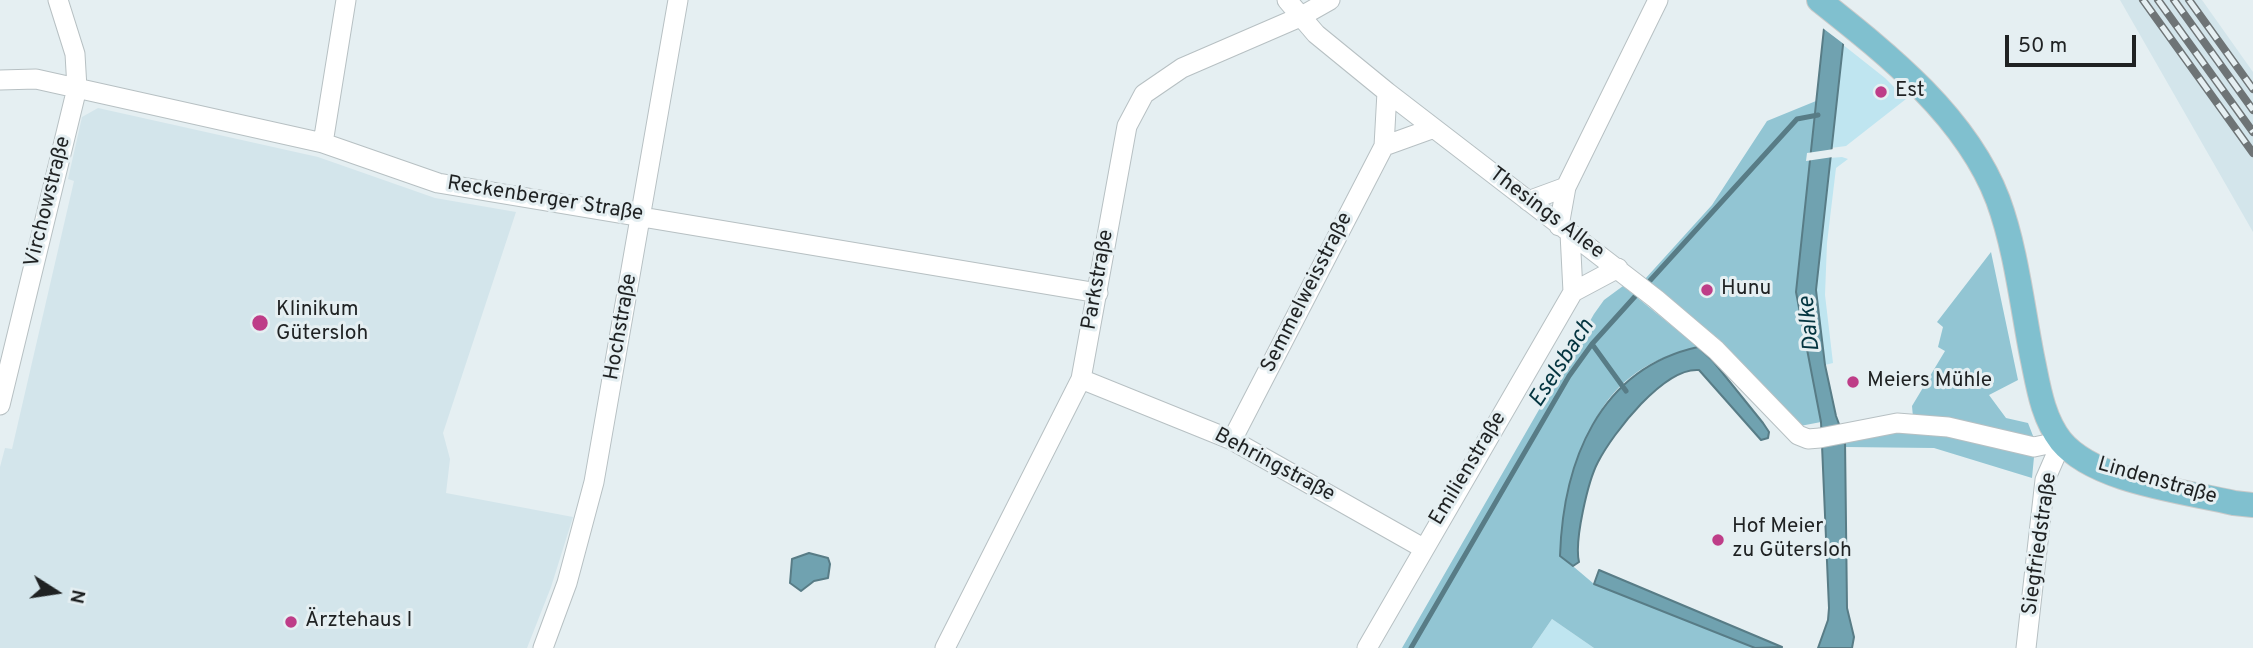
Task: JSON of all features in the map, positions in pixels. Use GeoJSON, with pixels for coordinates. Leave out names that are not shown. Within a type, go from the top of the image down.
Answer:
{"type":"FeatureCollection","features":[{"type":"Feature","properties":{"kind":"main road"},"geometry":{"type":"LineString","coordinates":[[1821,1],[1923,90],[1978,159],[1998,201],[2042,401],[2062,441]]}},
{"type":"Feature","properties":{"kind":"main road","name":"Lindenstraße"},"geometry":{"type":"LineString","coordinates":[[2062,441],[2088,463],[2112,473],[2247,506]]}},
{"type":"Feature","properties":{"kind":"street","name":"Virchowstraße"},"geometry":{"type":"LineString","coordinates":[[0,405],[77,88],[75,54],[58,0]]}},
{"type":"Feature","properties":{"kind":"street"},"geometry":{"type":"LineString","coordinates":[[323,143],[346,0]]}},
{"type":"Feature","properties":{"kind":"street","name":"Hochstraße"},"geometry":{"type":"LineString","coordinates":[[543,648],[574,561],[594,482],[678,0]]}},
{"type":"Feature","properties":{"kind":"street","name":"Thesings Allee"},"geometry":{"type":"LineString","coordinates":[[1287,0],[1300,17],[1387,92],[1618,268],[1716,350],[1798,435],[1808,439],[1820,438],[1896,423],[1948,427],[2034,447],[2062,441]]}},
{"type":"Feature","properties":{"kind":"street","name":"Parkstraße"},"geometry":{"type":"LineString","coordinates":[[946,648],[1081,379],[1127,126],[1144,94],[1182,68],[1300,17],[1329,0]]}},
{"type":"Feature","properties":{"kind":"street"},"geometry":{"type":"LineString","coordinates":[[1618,268],[1573,292],[1565,230],[1566,187],[1658,0]]}},
{"type":"Feature","properties":{"kind":"street","name":"Reckenberger Straße"},"geometry":{"type":"LineString","coordinates":[[0,80],[36,79],[323,143],[438,183],[1098,293]]}},
{"type":"Feature","properties":{"kind":"street","name":"Semmelweisstraße"},"geometry":{"type":"LineString","coordinates":[[1232,440],[1384,146],[1387,92]]}},
{"type":"Feature","properties":{"kind":"street"},"geometry":{"type":"LineString","coordinates":[[1384,146],[1434,128]]}},
{"type":"Feature","properties":{"kind":"street"},"geometry":{"type":"LineString","coordinates":[[1528,201],[1566,187]]}},
{"type":"Feature","properties":{"kind":"street","name":"Emilienstraße"},"geometry":{"type":"LineString","coordinates":[[1367,648],[1573,292]]}},
{"type":"Feature","properties":{"kind":"street","name":"Behringstraße"},"geometry":{"type":"LineString","coordinates":[[1081,379],[1232,440],[1423,548]]}},
{"type":"Feature","properties":{"kind":"street","name":"Siegfriedstraße"},"geometry":{"type":"LineString","coordinates":[[2026,648],[2045,480],[2062,441]]}},
{"type":"Feature","properties":{"kind":"shaded area"},"geometry":{"type":"Polygon","coordinates":[[[2120,0],[2202,0],[2253,72],[2253,232],[2120,0]]]}},
{"type":"Feature","properties":{"kind":"shaded area"},"geometry":{"type":"Polygon","coordinates":[[[1842,44],[1885,78],[1906,99],[1846,146],[1831,148],[1842,44]]]}},
{"type":"Feature","properties":{"kind":"shaded area"},"geometry":{"type":"Polygon","coordinates":[[[1816,101],[1796,292],[1821,422],[1795,427],[1720,340],[1645,279],[1712,205],[1767,121],[1816,101]]]}},
{"type":"Feature","properties":{"kind":"shaded area","name":"Klinikum Gütersloh"},"geometry":{"type":"Polygon","coordinates":[[[98,108],[318,157],[435,198],[516,212],[443,433],[450,459],[446,493],[573,517],[551,587],[527,648],[0,648],[0,467],[5,448],[12,449],[74,181],[68,179],[82,117],[98,108]]]}},
{"type":"Feature","properties":{"kind":"shaded area"},"geometry":{"type":"Polygon","coordinates":[[[1830,158],[1848,159],[1836,168],[1827,243],[1825,295],[1833,363],[1825,365],[1816,290],[1830,158]]]}},
{"type":"Feature","properties":{"kind":"shaded area"},"geometry":{"type":"Polygon","coordinates":[[[1991,252],[2018,380],[1989,395],[2006,418],[2028,423],[2035,441],[1913,417],[1912,406],[1945,351],[1938,347],[1943,327],[1937,322],[1991,252]]]}},
{"type":"Feature","properties":{"kind":"shaded area"},"geometry":{"type":"Polygon","coordinates":[[[1623,286],[1698,347],[1660,359],[1631,377],[1609,399],[1593,425],[1581,454],[1561,556],[1594,584],[1755,648],[1594,648],[1552,619],[1532,648],[1402,648],[1594,314],[1604,300],[1623,286]]]}},
{"type":"Feature","properties":{"kind":"shaded area"},"geometry":{"type":"Polygon","coordinates":[[[1907,430],[1931,432],[2034,457],[2032,478],[1934,448],[1846,447],[1845,440],[1907,430]]]}},
{"type":"Feature","properties":{"kind":"shaded area"},"geometry":{"type":"Polygon","coordinates":[[[1552,619],[1594,648],[1532,648],[1552,619]]]}},
{"type":"Feature","properties":{"kind":"water","name":"Dalke"},"geometry":{"type":"Polygon","coordinates":[[[1827,0],[1848,0],[1816,290],[1825,365],[1836,416],[1845,440],[1847,608],[1854,637],[1852,648],[1818,648],[1828,620],[1829,608],[1821,422],[1796,292],[1827,0]]]}},
{"type":"Feature","properties":{"kind":"water"},"geometry":{"type":"Polygon","coordinates":[[[1698,347],[1713,361],[1763,423],[1769,432],[1768,438],[1761,440],[1699,370],[1685,372],[1671,379],[1627,419],[1598,462],[1583,511],[1578,540],[1579,562],[1573,566],[1560,556],[1563,521],[1569,487],[1579,455],[1593,425],[1611,398],[1635,376],[1663,358],[1698,347]]]}},
{"type":"Feature","properties":{"kind":"water"},"geometry":{"type":"Polygon","coordinates":[[[809,553],[828,558],[828,578],[814,581],[801,591],[790,583],[792,559],[809,553]]]}},
{"type":"Feature","properties":{"kind":"water"},"geometry":{"type":"Polygon","coordinates":[[[1599,570],[1782,647],[1755,648],[1594,584],[1599,570]]]}},
{"type":"Feature","properties":{"kind":"pier"},"geometry":{"type":"Polygon","coordinates":[[[1824,0],[1851,0],[1845,45],[1820,26],[1824,0]]]}},
{"type":"Feature","properties":{"kind":"pier"},"geometry":{"type":"Polygon","coordinates":[[[1834,149],[1833,157],[1806,161],[1807,153],[1834,149]]]}},
{"type":"Feature","properties":{"kind":"waterway","name":"Eselsbach"},"geometry":{"type":"LineString","coordinates":[[1646,285],[1797,119],[1818,115]]}},
{"type":"Feature","properties":{"kind":"waterway","name":"Eselsbach"},"geometry":{"type":"LineString","coordinates":[[1411,648],[1569,376],[1592,344],[1639,292]]}},
{"type":"Feature","properties":{"kind":"waterway"},"geometry":{"type":"LineString","coordinates":[[1592,344],[1626,391]]}},
{"type":"Feature","properties":{"kind":"railway"},"geometry":{"type":"LineString","coordinates":[[2143,0],[2253,153]]}},
{"type":"Feature","properties":{"kind":"railway"},"geometry":{"type":"LineString","coordinates":[[2158,0],[2253,132]]}},
{"type":"Feature","properties":{"kind":"railway"},"geometry":{"type":"LineString","coordinates":[[2174,0],[2253,110]]}},
{"type":"Feature","properties":{"kind":"railway"},"geometry":{"type":"LineString","coordinates":[[2189,0],[2253,89]]}},
{"type":"Feature","properties":{"kind":"place","name":"Est"},"geometry":{"type":"Point","coordinates":[1881,92]}},
{"type":"Feature","properties":{"kind":"place","name":"Hunu"},"geometry":{"type":"Point","coordinates":[1707,290]}},
{"type":"Feature","properties":{"kind":"place","name":"Klinikum Gütersloh"},"geometry":{"type":"Point","coordinates":[260,323]}},
{"type":"Feature","properties":{"kind":"place","name":"Meiers Mühle"},"geometry":{"type":"Point","coordinates":[1853,382]}},
{"type":"Feature","properties":{"kind":"place","name":"Hof Meier zu Gütersloh"},"geometry":{"type":"Point","coordinates":[1718,540]}},
{"type":"Feature","properties":{"kind":"place","name":"Ärztehaus I"},"geometry":{"type":"Point","coordinates":[291,622]}}]}
